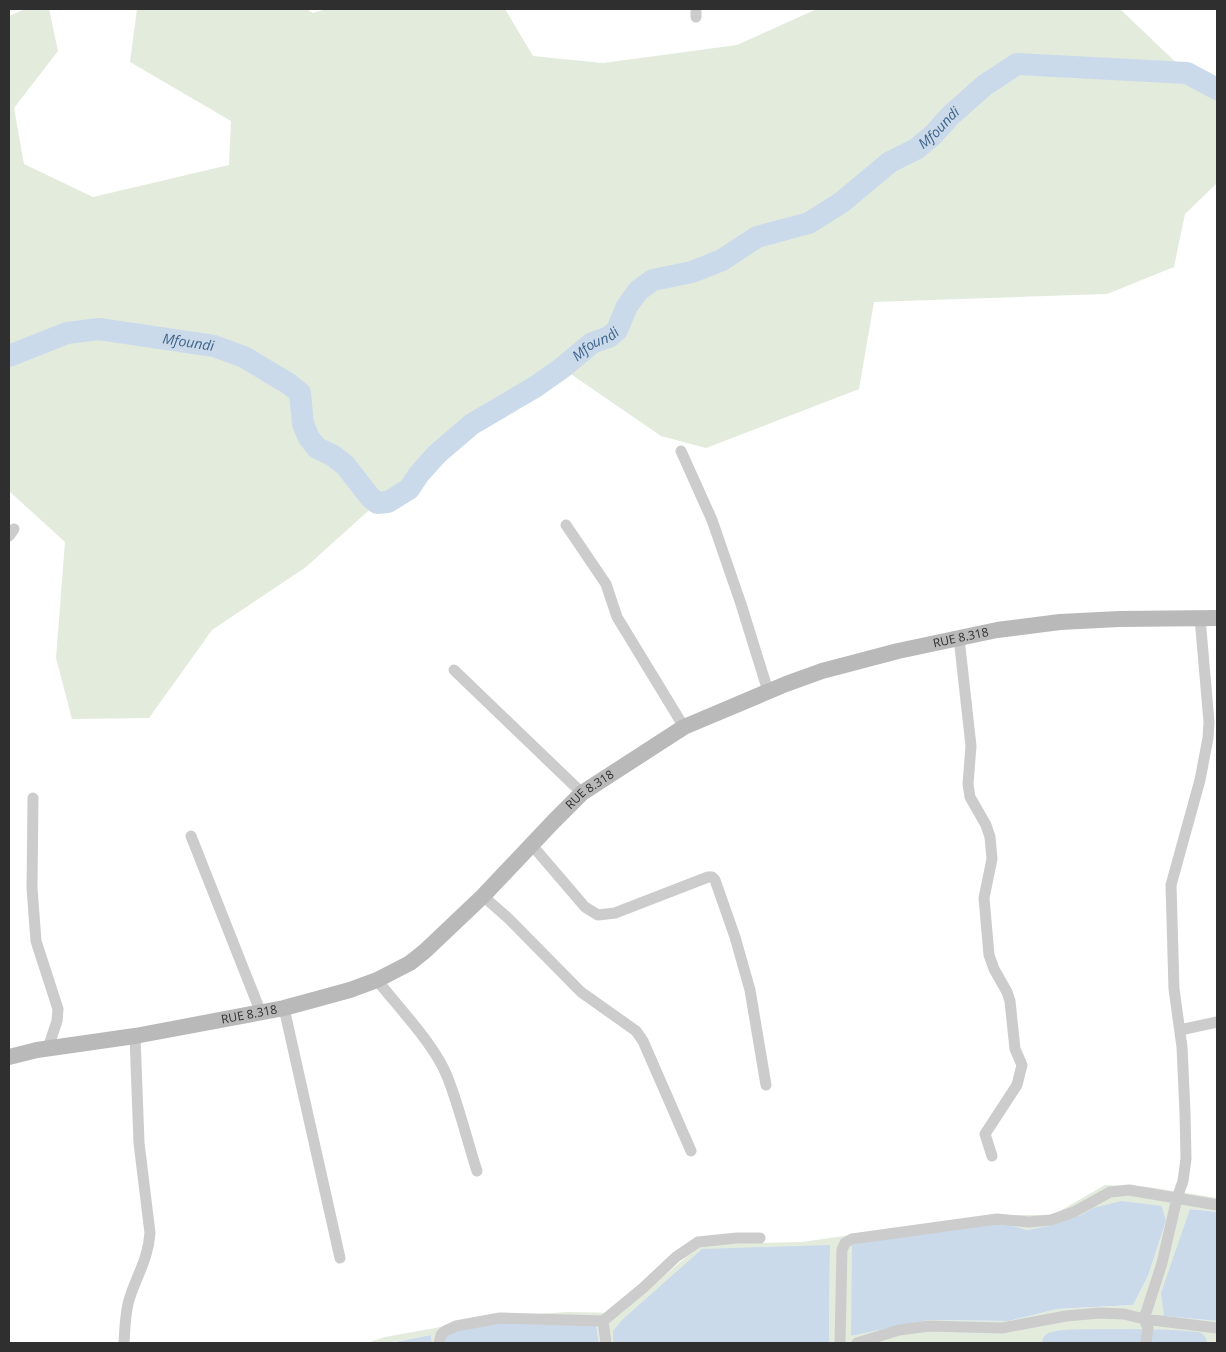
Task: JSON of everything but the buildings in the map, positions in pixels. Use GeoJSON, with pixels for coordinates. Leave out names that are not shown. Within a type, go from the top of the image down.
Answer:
{"type":"FeatureCollection","features":[{"type":"Feature","properties":{"kind":"main road","name":"RUE 8.318"},"geometry":{"type":"LineString","coordinates":[[9,1058],[48,1048],[135,1036],[261,1013],[350,990],[377,980],[410,963],[425,951],[483,896],[582,793],[684,727],[822,670],[898,651],[997,630],[1060,622],[1119,618],[1217,618]]}},
{"type":"Feature","properties":{"kind":"street"},"geometry":{"type":"LineString","coordinates":[[681,450],[712,520],[768,691]]}},
{"type":"Feature","properties":{"kind":"street"},"geometry":{"type":"LineString","coordinates":[[566,525],[606,584],[617,616],[684,727]]}},
{"type":"Feature","properties":{"kind":"street"},"geometry":{"type":"LineString","coordinates":[[1146,1343],[1146,1323],[1177,1198],[1183,1181],[1186,1159],[1180,1030],[1174,989],[1171,885],[1200,780],[1208,738],[1209,722],[1200,618]]}},
{"type":"Feature","properties":{"kind":"street"},"geometry":{"type":"LineString","coordinates":[[959,638],[971,746],[968,784],[970,797],[986,825],[990,837],[992,859],[984,898],[984,916],[989,955],[1010,1001],[1015,1050],[1022,1065],[1017,1084],[985,1134],[992,1156]]}},
{"type":"Feature","properties":{"kind":"street"},"geometry":{"type":"LineString","coordinates":[[454,670],[582,793]]}},
{"type":"Feature","properties":{"kind":"street"},"geometry":{"type":"LineString","coordinates":[[34,798],[32,888],[36,941],[58,1009],[57,1021],[48,1048]]}},
{"type":"Feature","properties":{"kind":"street"},"geometry":{"type":"LineString","coordinates":[[191,836],[261,1013]]}},
{"type":"Feature","properties":{"kind":"street"},"geometry":{"type":"LineString","coordinates":[[531,844],[584,907],[598,915],[615,913],[708,877],[712,877],[715,880],[735,937],[750,990],[766,1085]]}},
{"type":"Feature","properties":{"kind":"street"},"geometry":{"type":"LineString","coordinates":[[483,896],[516,926],[580,992],[636,1031],[643,1041],[691,1152]]}},
{"type":"Feature","properties":{"kind":"street"},"geometry":{"type":"LineString","coordinates":[[377,980],[418,1031],[439,1060],[447,1075],[477,1171]]}},
{"type":"Feature","properties":{"kind":"street"},"geometry":{"type":"LineString","coordinates":[[284,1008],[340,1258]]}},
{"type":"Feature","properties":{"kind":"street"},"geometry":{"type":"LineString","coordinates":[[1180,1030],[1217,1022]]}},
{"type":"Feature","properties":{"kind":"street"},"geometry":{"type":"LineString","coordinates":[[124,1343],[125,1321],[130,1298],[144,1264],[150,1233],[139,1143],[135,1036]]}},
{"type":"Feature","properties":{"kind":"street"},"geometry":{"type":"LineString","coordinates":[[840,1343],[842,1250],[845,1243],[852,1239],[997,1219],[1029,1222],[1051,1220],[1074,1212],[1110,1192],[1129,1190],[1217,1205]]}},
{"type":"Feature","properties":{"kind":"street"},"geometry":{"type":"LineString","coordinates":[[439,1343],[444,1331],[456,1326],[500,1318],[603,1321],[676,1257],[698,1242],[760,1238]]}},
{"type":"Feature","properties":{"kind":"street"},"geometry":{"type":"LineString","coordinates":[[857,1343],[899,1330],[929,1326],[1002,1328],[1066,1316],[1100,1313],[1124,1314],[1146,1323],[1217,1328]]}},
{"type":"Feature","properties":{"kind":"street"},"geometry":{"type":"LineString","coordinates":[[603,1321],[606,1343]]}},
{"type":"Feature","properties":{"kind":"shaded area"},"geometry":{"type":"Polygon","coordinates":[[[25,9],[49,9],[58,51],[14,108],[24,164],[93,197],[229,165],[231,121],[130,62],[137,9],[306,9],[313,13],[327,9],[505,9],[533,56],[603,63],[737,45],[817,9],[1120,9],[1187,73],[1217,89],[1217,183],[1185,214],[1174,267],[1107,294],[874,302],[859,389],[706,448],[661,436],[562,368],[465,430],[436,455],[402,495],[388,502],[377,503],[306,567],[212,630],[149,718],[72,719],[56,658],[65,542],[9,491],[9,16],[25,9]]]}},
{"type":"Feature","properties":{"kind":"shaded area"},"geometry":{"type":"Polygon","coordinates":[[[1105,1185],[1148,1187],[1217,1198],[1217,1212],[1190,1209],[1164,1316],[1217,1321],[1217,1343],[829,1343],[830,1246],[613,1331],[613,1343],[599,1343],[596,1324],[443,1343],[432,1343],[431,1335],[387,1343],[367,1343],[385,1337],[502,1316],[568,1312],[620,1313],[697,1248],[707,1244],[802,1242],[990,1215],[1053,1215],[1105,1185]],[[1162,1206],[1093,1208],[1081,1215],[1053,1225],[1027,1230],[998,1222],[851,1336],[928,1320],[1009,1321],[1057,1309],[1133,1305],[1148,1276],[1166,1221],[1162,1206]]]}},
{"type":"Feature","properties":{"kind":"water"},"geometry":{"type":"Polygon","coordinates":[[[1121,1201],[1162,1206],[1166,1221],[1148,1276],[1133,1305],[1057,1309],[1009,1321],[928,1320],[851,1336],[852,1245],[912,1233],[998,1222],[1027,1230],[1053,1225],[1081,1215],[1093,1208],[1121,1201]]]}},
{"type":"Feature","properties":{"kind":"water"},"geometry":{"type":"Polygon","coordinates":[[[1190,1209],[1217,1212],[1217,1321],[1164,1316],[1161,1293],[1190,1209]]]}},
{"type":"Feature","properties":{"kind":"water"},"geometry":{"type":"Polygon","coordinates":[[[830,1245],[829,1343],[613,1343],[613,1331],[622,1320],[702,1249],[830,1245]]]}},
{"type":"Feature","properties":{"kind":"water"},"geometry":{"type":"Polygon","coordinates":[[[498,1320],[596,1324],[599,1343],[443,1343],[447,1331],[498,1320]]]}},
{"type":"Feature","properties":{"kind":"water"},"geometry":{"type":"Polygon","coordinates":[[[431,1335],[432,1343],[389,1343],[431,1335]]]}},
{"type":"Feature","properties":{"kind":"waterway","name":"Mfoundi"},"geometry":{"type":"LineString","coordinates":[[9,356],[67,333],[99,329],[214,346],[244,357],[289,384],[300,393],[303,424],[309,438],[317,448],[332,455],[345,465],[377,503],[388,502],[409,489],[419,474],[437,454],[472,424],[535,387],[592,343],[609,337],[617,330],[627,306],[639,290],[653,280],[692,272],[722,260],[757,237],[809,223],[842,202],[890,162],[916,149],[985,85],[1017,64],[1187,73],[1217,89]]}},
{"type":"Feature","properties":{"kind":"waterway"},"geometry":{"type":"LineString","coordinates":[[1053,1343],[1136,1340],[1196,1343]]}}]}
